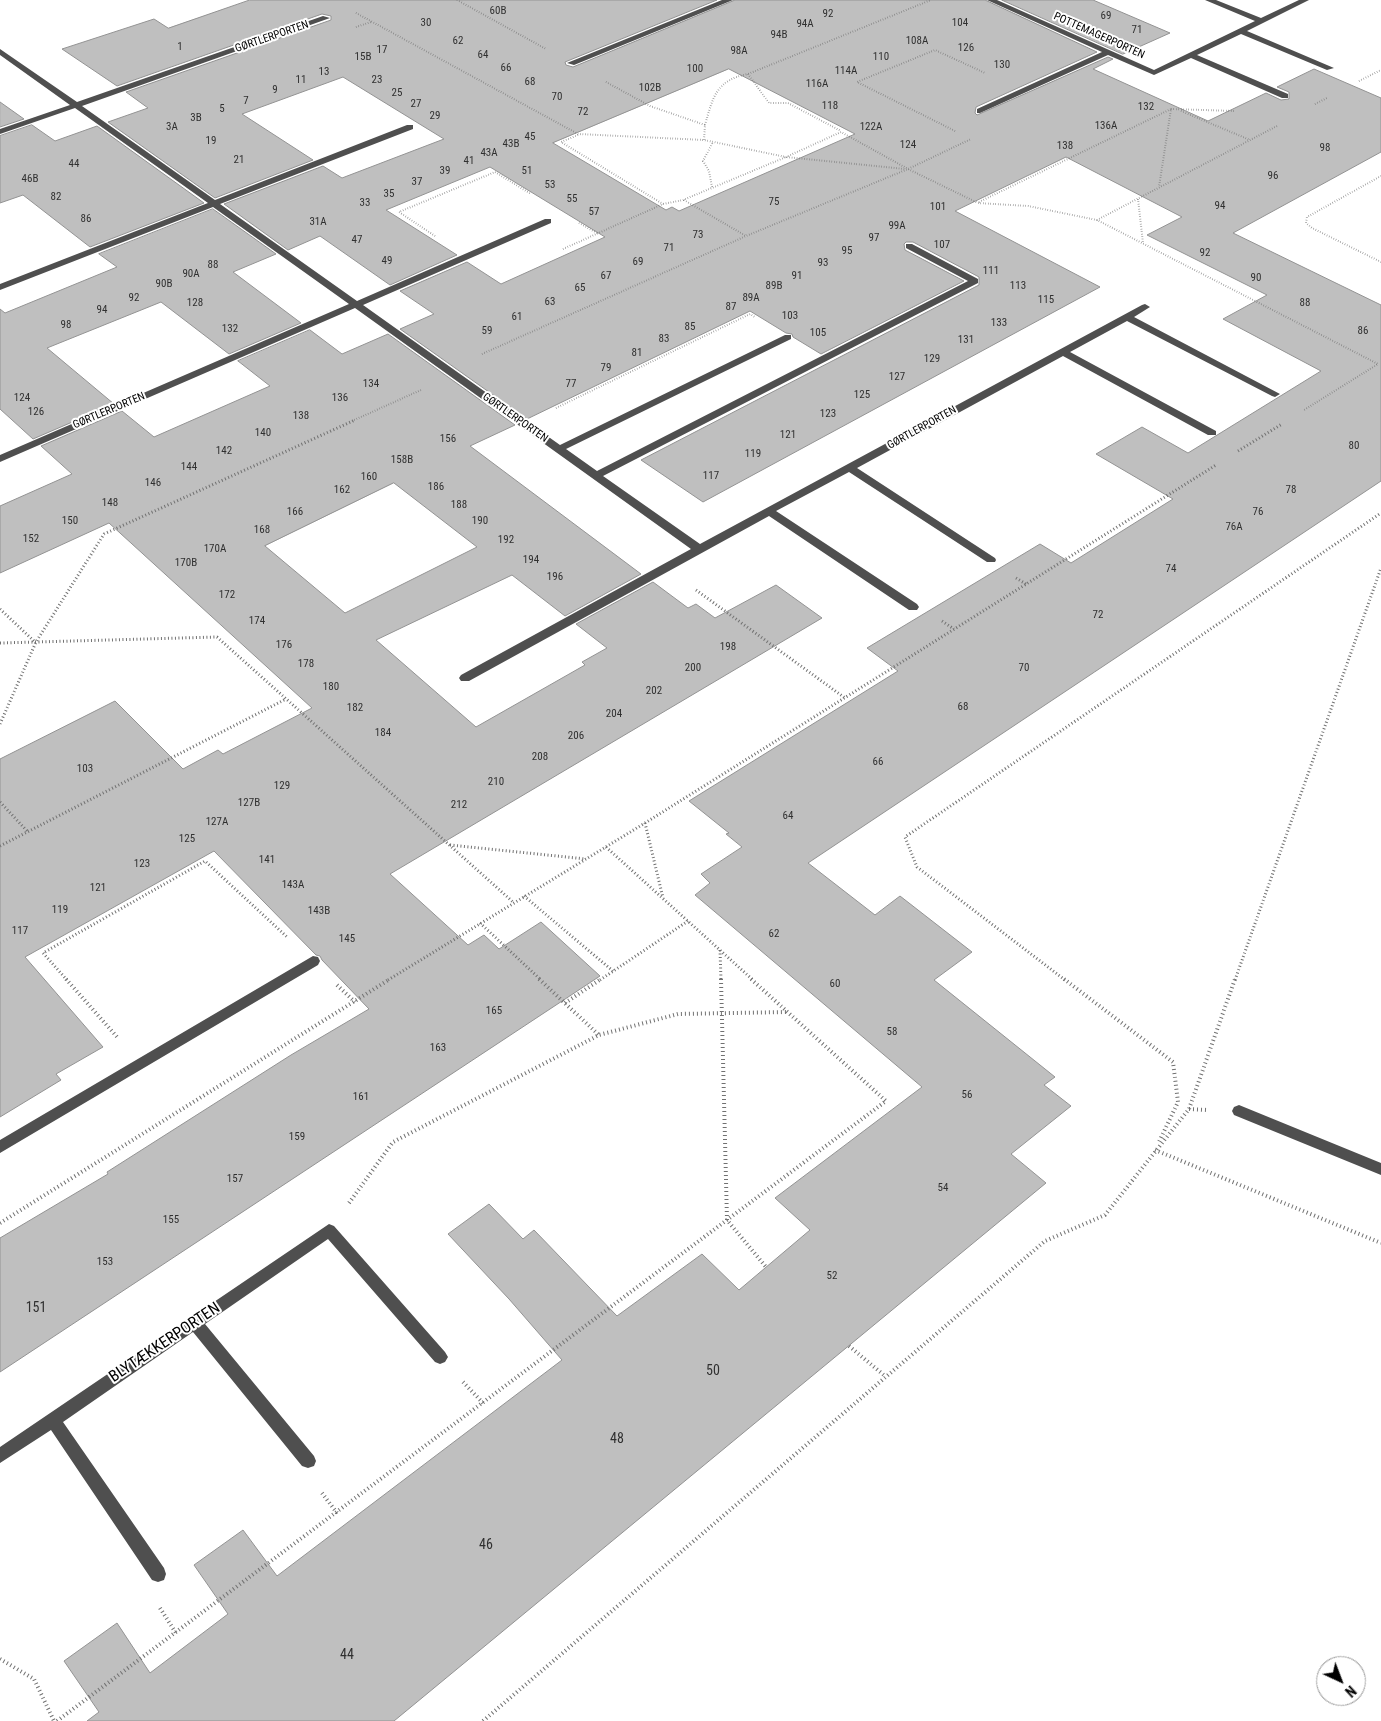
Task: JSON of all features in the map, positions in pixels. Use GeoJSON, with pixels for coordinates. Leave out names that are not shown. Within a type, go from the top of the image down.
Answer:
{"type":"FeatureCollection","features":[{"type":"Feature","properties":{"kind":"street"},"geometry":{"type":"LineString","coordinates":[[571,63],[729,0]]}},
{"type":"Feature","properties":{"kind":"street","name":"POTTEMAGERPORTEN"},"geometry":{"type":"LineString","coordinates":[[992,0],[1154,73],[1305,0]]}},
{"type":"Feature","properties":{"kind":"street"},"geometry":{"type":"LineString","coordinates":[[1209,0],[1261,22]]}},
{"type":"Feature","properties":{"kind":"street","name":"GØRTLERPORTEN"},"geometry":{"type":"LineString","coordinates":[[0,132],[326,18]]}},
{"type":"Feature","properties":{"kind":"street"},"geometry":{"type":"LineString","coordinates":[[1240,31],[1330,68]]}},
{"type":"Feature","properties":{"kind":"street","name":"GØRTLERPORTEN"},"geometry":{"type":"LineString","coordinates":[[0,50],[699,549]]}},
{"type":"Feature","properties":{"kind":"street"},"geometry":{"type":"LineString","coordinates":[[980,111],[1109,52]]}},
{"type":"Feature","properties":{"kind":"street"},"geometry":{"type":"LineString","coordinates":[[1191,55],[1285,96]]}},
{"type":"Feature","properties":{"kind":"street"},"geometry":{"type":"LineString","coordinates":[[0,287],[410,127]]}},
{"type":"Feature","properties":{"kind":"street","name":"GØRTLERPORTEN"},"geometry":{"type":"LineString","coordinates":[[0,459],[548,221]]}},
{"type":"Feature","properties":{"kind":"street"},"geometry":{"type":"LineString","coordinates":[[596,476],[975,281],[909,246]]}},
{"type":"Feature","properties":{"kind":"street","name":"GØRTLERPORTEN"},"geometry":{"type":"LineString","coordinates":[[465,678],[1145,307]]}},
{"type":"Feature","properties":{"kind":"street"},"geometry":{"type":"LineString","coordinates":[[1127,317],[1275,394]]}},
{"type":"Feature","properties":{"kind":"street"},"geometry":{"type":"LineString","coordinates":[[559,449],[788,338]]}},
{"type":"Feature","properties":{"kind":"street"},"geometry":{"type":"LineString","coordinates":[[1063,352],[1212,433]]}},
{"type":"Feature","properties":{"kind":"street"},"geometry":{"type":"LineString","coordinates":[[850,468],[991,560]]}},
{"type":"Feature","properties":{"kind":"street"},"geometry":{"type":"LineString","coordinates":[[769,511],[914,607]]}},
{"type":"Feature","properties":{"kind":"street"},"geometry":{"type":"LineString","coordinates":[[0,1147],[313,961]]}},
{"type":"Feature","properties":{"kind":"street"},"geometry":{"type":"LineString","coordinates":[[1239,1111],[1381,1169]]}},
{"type":"Feature","properties":{"kind":"street"},"geometry":{"type":"LineString","coordinates":[[329,1230],[440,1357]]}},
{"type":"Feature","properties":{"kind":"street","name":"BLYTÆKKERPORTEN"},"geometry":{"type":"LineString","coordinates":[[0,1456],[329,1230]]}},
{"type":"Feature","properties":{"kind":"street"},"geometry":{"type":"LineString","coordinates":[[195,1323],[308,1461]]}},
{"type":"Feature","properties":{"kind":"street"},"geometry":{"type":"LineString","coordinates":[[52,1420],[158,1574]]}},
{"type":"Feature","properties":{"kind":"path"},"geometry":{"type":"LineString","coordinates":[[705,125],[716,90],[735,76],[748,74],[931,0]]}},
{"type":"Feature","properties":{"kind":"path"},"geometry":{"type":"LineString","coordinates":[[354,12],[578,134],[713,142],[786,158],[908,169]]}},
{"type":"Feature","properties":{"kind":"path"},"geometry":{"type":"LineString","coordinates":[[0,724],[36,642],[104,534],[454,375],[473,358],[746,236],[908,169],[971,139],[857,82],[935,50],[1024,91]]}},
{"type":"Feature","properties":{"kind":"path"},"geometry":{"type":"LineString","coordinates":[[1356,83],[1381,70]]}},
{"type":"Feature","properties":{"kind":"path"},"geometry":{"type":"LineString","coordinates":[[748,74],[769,103],[788,103],[908,169],[978,203],[1028,206],[1097,220],[1378,364],[1298,414]]}},
{"type":"Feature","properties":{"kind":"path"},"geometry":{"type":"LineString","coordinates":[[1311,106],[1334,95]]}},
{"type":"Feature","properties":{"kind":"path"},"geometry":{"type":"LineString","coordinates":[[978,203],[1170,109],[1235,110]]}},
{"type":"Feature","properties":{"kind":"path"},"geometry":{"type":"LineString","coordinates":[[1159,188],[1170,109]]}},
{"type":"Feature","properties":{"kind":"path"},"geometry":{"type":"LineString","coordinates":[[1178,109],[1250,140]]}},
{"type":"Feature","properties":{"kind":"path"},"geometry":{"type":"LineString","coordinates":[[1097,220],[1280,125],[1271,121]]}},
{"type":"Feature","properties":{"kind":"path"},"geometry":{"type":"LineString","coordinates":[[563,249],[663,204],[683,200],[786,158],[841,132]]}},
{"type":"Feature","properties":{"kind":"path"},"geometry":{"type":"LineString","coordinates":[[578,134],[562,142],[663,204]]}},
{"type":"Feature","properties":{"kind":"path"},"geometry":{"type":"LineString","coordinates":[[712,187],[709,171],[703,161],[713,142]]}},
{"type":"Feature","properties":{"kind":"path"},"geometry":{"type":"LineString","coordinates":[[466,257],[399,212],[495,172],[534,196]]}},
{"type":"Feature","properties":{"kind":"path"},"geometry":{"type":"LineString","coordinates":[[1381,176],[1307,217],[1306,223],[1312,228],[1381,262]]}},
{"type":"Feature","properties":{"kind":"path"},"geometry":{"type":"LineString","coordinates":[[1138,199],[1144,244]]}},
{"type":"Feature","properties":{"kind":"path"},"geometry":{"type":"LineString","coordinates":[[683,200],[746,236]]}},
{"type":"Feature","properties":{"kind":"path"},"geometry":{"type":"LineString","coordinates":[[573,219],[598,234]]}},
{"type":"Feature","properties":{"kind":"path"},"geometry":{"type":"LineString","coordinates":[[1236,452],[1282,423]]}},
{"type":"Feature","properties":{"kind":"path"},"geometry":{"type":"LineString","coordinates":[[0,1224],[513,902],[645,823],[1220,463]]}},
{"type":"Feature","properties":{"kind":"path"},"geometry":{"type":"LineString","coordinates":[[1155,1150],[1178,1102],[1173,1062],[917,867],[905,837],[1381,513]]}},
{"type":"Feature","properties":{"kind":"path"},"geometry":{"type":"LineString","coordinates":[[699,549],[694,570],[696,592],[845,698]]}},
{"type":"Feature","properties":{"kind":"path"},"geometry":{"type":"LineString","coordinates":[[483,1721],[1045,1241],[1105,1215],[1189,1109],[1381,568]]}},
{"type":"Feature","properties":{"kind":"path"},"geometry":{"type":"LineString","coordinates":[[0,609],[36,642]]}},
{"type":"Feature","properties":{"kind":"path"},"geometry":{"type":"LineString","coordinates":[[0,643],[217,638],[513,902]]}},
{"type":"Feature","properties":{"kind":"path"},"geometry":{"type":"LineString","coordinates":[[0,846],[286,699]]}},
{"type":"Feature","properties":{"kind":"path"},"geometry":{"type":"LineString","coordinates":[[0,802],[28,832]]}},
{"type":"Feature","properties":{"kind":"path"},"geometry":{"type":"LineString","coordinates":[[645,823],[663,898]]}},
{"type":"Feature","properties":{"kind":"path"},"geometry":{"type":"LineString","coordinates":[[449,845],[587,859]]}},
{"type":"Feature","properties":{"kind":"path"},"geometry":{"type":"LineString","coordinates":[[0,1659],[34,1679],[55,1721],[886,1101],[606,847]]}},
{"type":"Feature","properties":{"kind":"path"},"geometry":{"type":"LineString","coordinates":[[140,1064],[43,954],[205,862],[313,961],[354,1002]]}},
{"type":"Feature","properties":{"kind":"path"},"geometry":{"type":"LineString","coordinates":[[524,896],[613,971]]}},
{"type":"Feature","properties":{"kind":"path"},"geometry":{"type":"LineString","coordinates":[[565,1003],[688,920]]}},
{"type":"Feature","properties":{"kind":"path"},"geometry":{"type":"LineString","coordinates":[[480,923],[599,1035]]}},
{"type":"Feature","properties":{"kind":"path"},"geometry":{"type":"LineString","coordinates":[[720,950],[727,1220],[766,1267]]}},
{"type":"Feature","properties":{"kind":"path"},"geometry":{"type":"LineString","coordinates":[[329,1230],[393,1142],[599,1035],[678,1014],[789,1012]]}},
{"type":"Feature","properties":{"kind":"path"},"geometry":{"type":"LineString","coordinates":[[1155,1150],[1381,1243]]}},
{"type":"Feature","properties":{"kind":"path"},"geometry":{"type":"LineString","coordinates":[[848,1346],[885,1376]]}},
{"type":"Feature","properties":{"kind":"building"},"geometry":{"type":"Polygon","coordinates":[[[250,0],[717,0],[565,62],[566,65],[573,67],[735,0],[985,0],[1097,52],[976,107],[975,113],[977,115],[1108,57],[1113,59],[1093,69],[1208,121],[1266,93],[1281,100],[1289,99],[1289,92],[1277,87],[1314,69],[1381,98],[1381,152],[1233,233],[1381,305],[1381,481],[808,863],[875,915],[900,896],[972,952],[934,980],[1055,1077],[1044,1085],[1071,1106],[1011,1154],[1046,1183],[394,1721],[87,1721],[99,1712],[64,1661],[117,1623],[150,1673],[228,1614],[194,1565],[243,1530],[277,1576],[562,1360],[509,1299],[448,1234],[489,1204],[523,1239],[534,1230],[617,1316],[702,1254],[739,1290],[810,1230],[775,1198],[922,1087],[695,895],[710,883],[701,874],[742,847],[726,834],[729,833],[689,801],[898,671],[867,648],[1040,544],[1071,563],[1173,499],[1096,454],[1142,427],[1188,453],[1321,371],[1223,319],[1267,295],[1147,235],[1182,217],[1066,157],[955,211],[1100,287],[703,502],[641,460],[979,285],[979,277],[913,242],[906,242],[904,244],[905,250],[964,281],[821,354],[793,337],[792,334],[786,333],[750,311],[527,419],[400,329],[434,314],[400,291],[467,262],[501,284],[605,237],[490,167],[386,210],[457,255],[390,285],[320,236],[288,250],[224,204],[323,166],[342,178],[444,139],[343,77],[242,114],[313,160],[215,198],[108,122],[148,108],[126,92],[331,20],[331,16],[322,14],[117,86],[62,49],[154,19],[168,28],[250,0]],[[729,69],[553,143],[666,210],[672,207],[679,211],[855,134],[729,69]]]}},
{"type":"Feature","properties":{"kind":"building"},"geometry":{"type":"Polygon","coordinates":[[[1002,0],[1093,0],[1170,33],[1123,54],[1002,0]]]}},
{"type":"Feature","properties":{"kind":"building"},"geometry":{"type":"Polygon","coordinates":[[[0,102],[24,119],[0,127],[0,102]]]}},
{"type":"Feature","properties":{"kind":"building"},"geometry":{"type":"Polygon","coordinates":[[[32,125],[55,141],[97,126],[204,203],[90,247],[23,195],[0,203],[0,136],[32,125]]]}},
{"type":"Feature","properties":{"kind":"building"},"geometry":{"type":"Polygon","coordinates":[[[213,209],[276,254],[233,272],[301,323],[229,354],[161,302],[47,348],[114,404],[33,439],[0,409],[0,309],[5,313],[117,267],[99,254],[213,209]]]}},
{"type":"Feature","properties":{"kind":"building"},"geometry":{"type":"Polygon","coordinates":[[[310,330],[342,354],[388,334],[515,425],[470,446],[641,574],[565,616],[512,575],[376,640],[476,727],[585,665],[582,662],[607,648],[576,624],[653,582],[688,608],[696,604],[715,618],[776,585],[822,618],[390,874],[468,945],[484,935],[499,949],[541,922],[600,976],[0,1372],[0,1238],[108,1174],[107,1172],[291,1055],[369,1009],[320,956],[316,955],[214,851],[25,957],[103,1047],[56,1074],[61,1080],[0,1117],[0,759],[115,701],[183,769],[218,750],[223,754],[312,708],[109,523],[0,573],[0,506],[72,474],[41,446],[122,411],[154,437],[270,386],[238,361],[310,330]],[[394,483],[265,546],[345,613],[477,547],[394,483]]]}}]}
